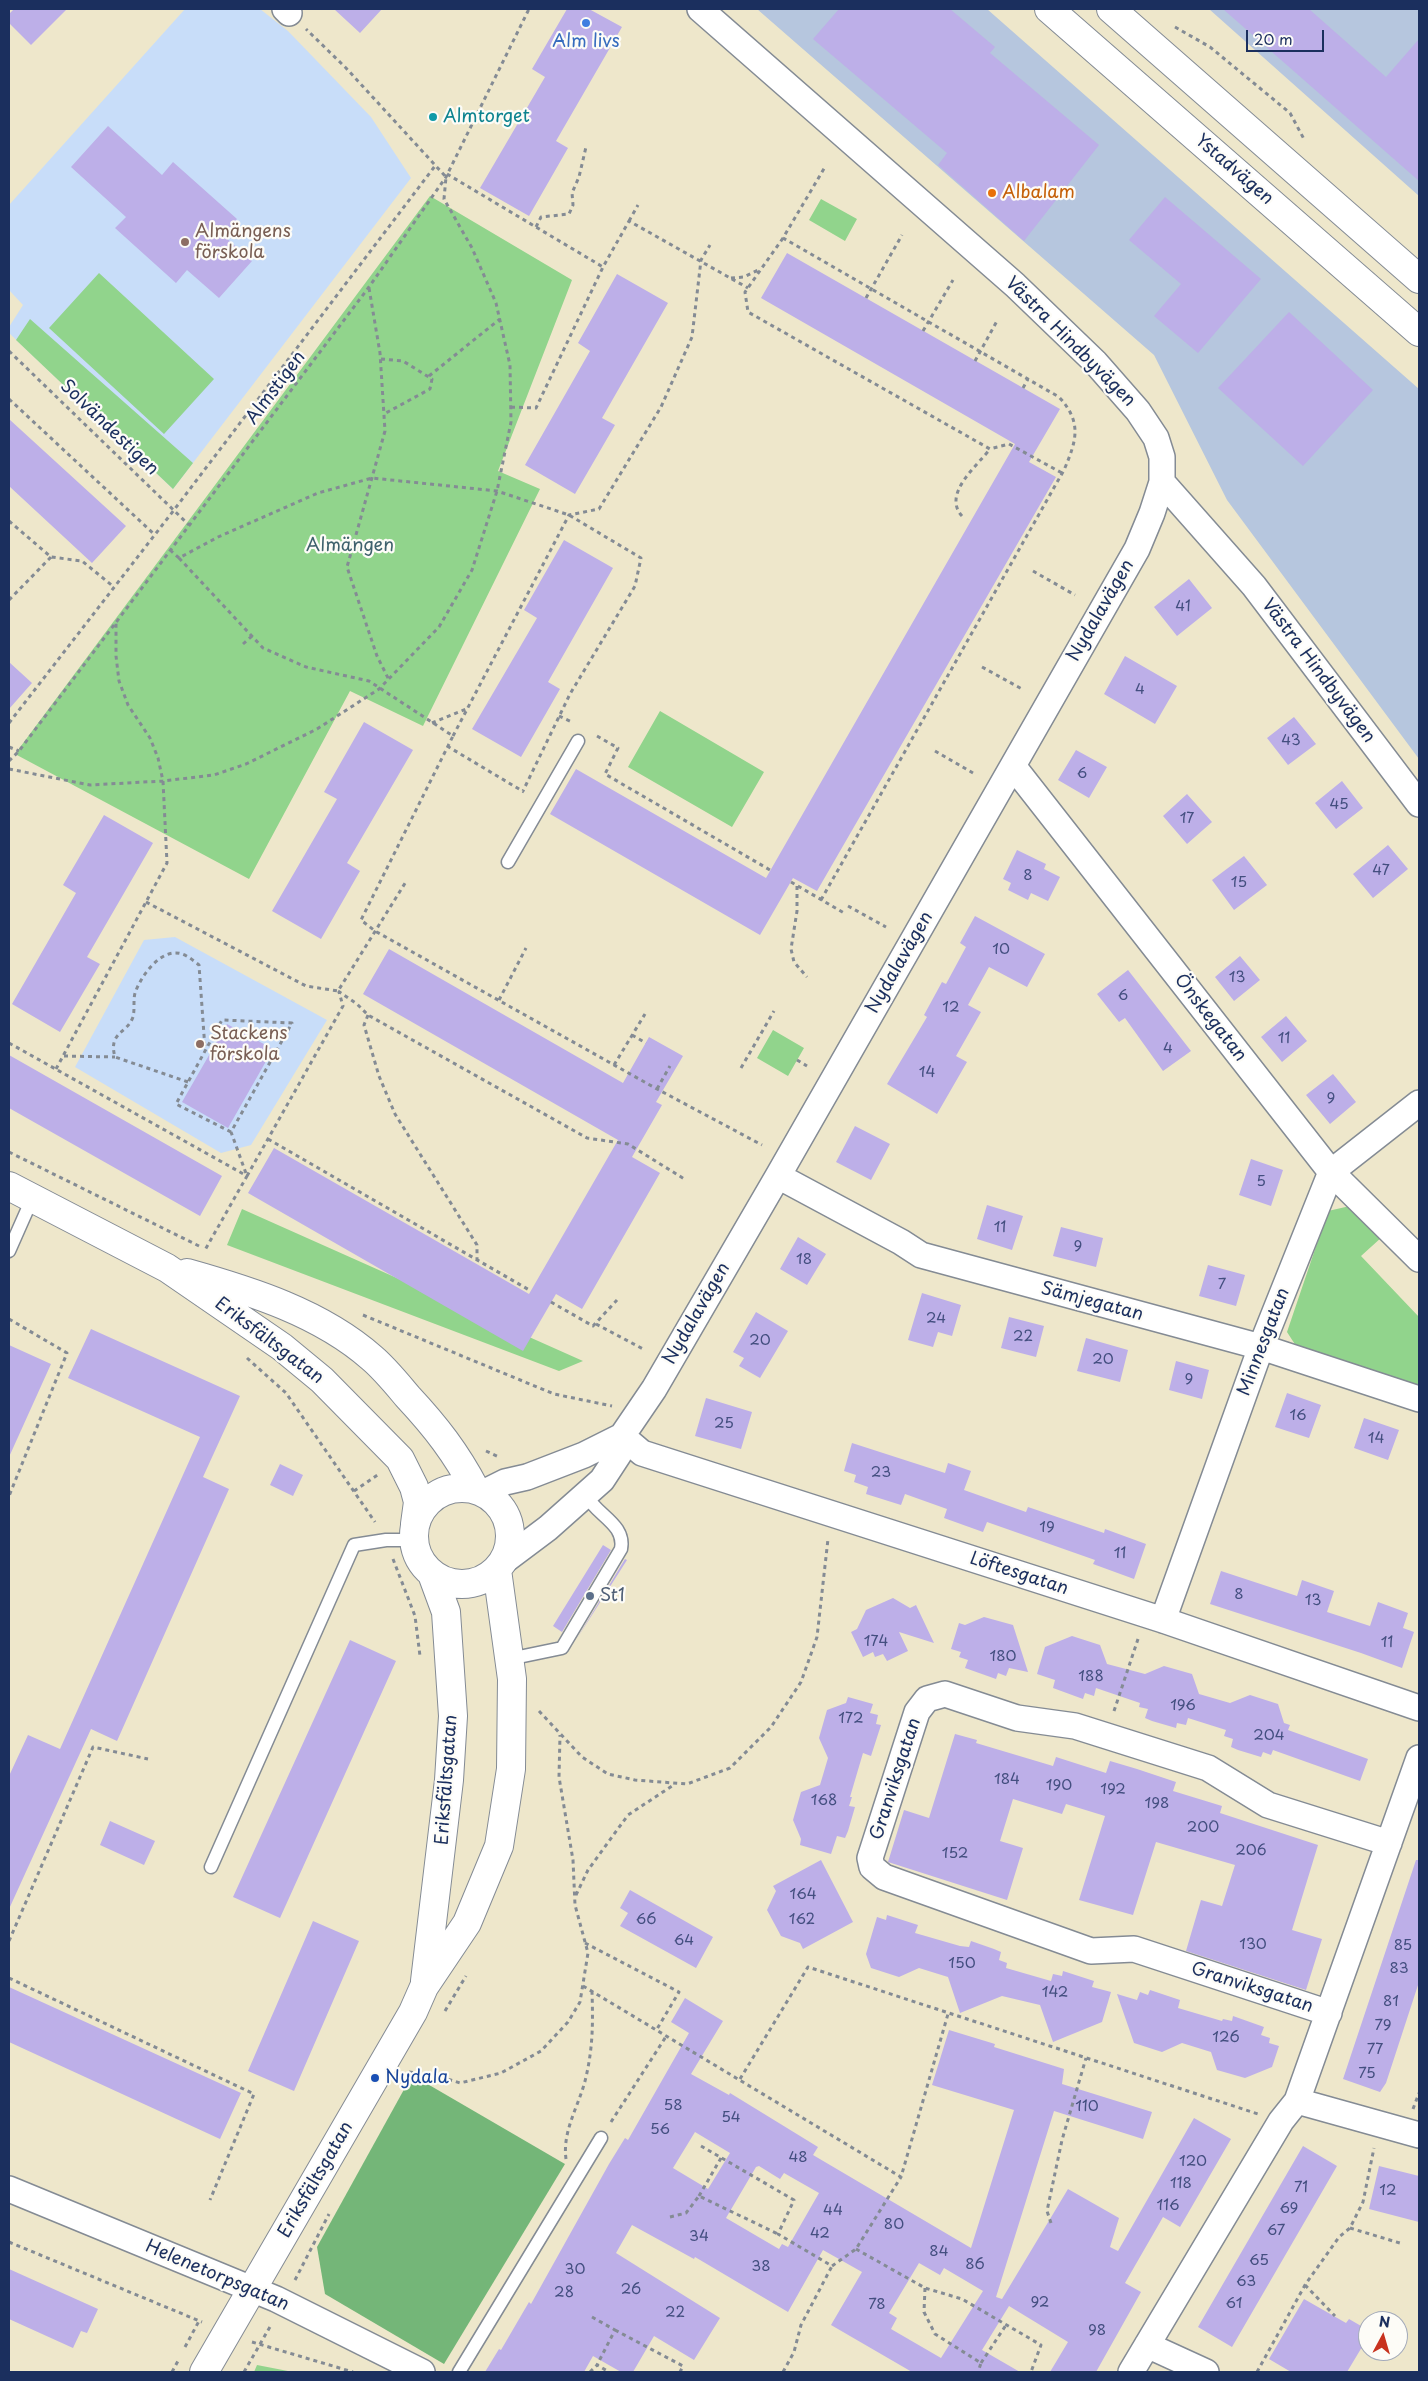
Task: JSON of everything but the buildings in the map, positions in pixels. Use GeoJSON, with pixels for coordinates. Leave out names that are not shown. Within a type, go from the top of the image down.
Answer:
{"type":"FeatureCollection","features":[{"type":"Feature","properties":{"kind":"street","name":"Västra Hindbyvägen"},"geometry":{"type":"LineString","coordinates":[[700,9],[1015,285],[1095,362],[1138,411],[1156,438],[1162,457],[1162,482],[1254,586],[1419,804]]}},
{"type":"Feature","properties":{"kind":"street","name":"Ystadvägen"},"geometry":{"type":"LineString","coordinates":[[1049,9],[1419,332]]}},
{"type":"Feature","properties":{"kind":"street"},"geometry":{"type":"LineString","coordinates":[[1111,9],[1419,279]]}},
{"type":"Feature","properties":{"kind":"street","name":"Nydalavägen"},"geometry":{"type":"LineString","coordinates":[[500,1566],[586,1495],[602,1480],[620,1454],[622,1436],[654,1388],[778,1176],[1137,549],[1162,482]]}},
{"type":"Feature","properties":{"kind":"street","name":"Önskegatan"},"geometry":{"type":"LineString","coordinates":[[1013,766],[1331,1172],[1419,1258]]}},
{"type":"Feature","properties":{"kind":"street"},"geometry":{"type":"LineString","coordinates":[[1331,1172],[1419,1103]]}},
{"type":"Feature","properties":{"kind":"street","name":"Minnesgatan"},"geometry":{"type":"LineString","coordinates":[[1155,1617],[1331,1172]]}},
{"type":"Feature","properties":{"kind":"street","name":"Sämjegatan"},"geometry":{"type":"LineString","coordinates":[[778,1176],[901,1242],[921,1256],[1261,1347],[1419,1400]]}},
{"type":"Feature","properties":{"kind":"street","name":"Eriksfältsgatan"},"geometry":{"type":"LineString","coordinates":[[20,1193],[167,1268],[282,1347],[322,1380],[400,1459],[414,1487],[418,1502],[415,1532]]}},
{"type":"Feature","properties":{"kind":"street","name":"Eriksfältsgatan"},"geometry":{"type":"LineString","coordinates":[[167,1268],[243,1288],[310,1317],[349,1340],[373,1358],[440,1432],[479,1491]]}},
{"type":"Feature","properties":{"kind":"street","name":"Nydalavägen"},"geometry":{"type":"LineString","coordinates":[[479,1491],[527,1477],[584,1455],[622,1436]]}},
{"type":"Feature","properties":{"kind":"street","name":"Löftesgatan"},"geometry":{"type":"LineString","coordinates":[[622,1436],[642,1453],[1155,1617],[1419,1708]]}},
{"type":"Feature","properties":{"kind":"street"},"geometry":{"type":"LineString","coordinates":[[450,1490],[479,1491],[496,1502],[506,1515],[510,1530],[510,1546],[500,1566],[482,1580],[465,1585],[448,1582],[432,1574],[420,1559],[415,1532],[428,1502],[438,1494],[450,1490]]}},
{"type":"Feature","properties":{"kind":"street","name":"Eriksfältsgatan"},"geometry":{"type":"LineString","coordinates":[[204,2372],[413,2012],[424,1987],[467,1923],[498,1846],[511,1769],[512,1680],[500,1566]]}},
{"type":"Feature","properties":{"kind":"street","name":"Eriksfältsgatan"},"geometry":{"type":"LineString","coordinates":[[424,1987],[447,1798],[453,1716],[446,1612],[432,1574]]}},
{"type":"Feature","properties":{"kind":"street","name":"Granviksgatan"},"geometry":{"type":"LineString","coordinates":[[1329,2013],[1134,1949],[1091,1951],[884,1877],[872,1867],[870,1858],[916,1712],[927,1700],[945,1694],[1017,1718],[1075,1726],[1208,1768],[1268,1806],[1389,1843]]}},
{"type":"Feature","properties":{"kind":"street","name":"Granviksgatan"},"geometry":{"type":"LineString","coordinates":[[1131,2372],[1281,2122],[1298,2101],[1419,1758]]}},
{"type":"Feature","properties":{"kind":"street"},"geometry":{"type":"LineString","coordinates":[[1298,2101],[1419,2134]]}},
{"type":"Feature","properties":{"kind":"street","name":"Helenetorpsgatan"},"geometry":{"type":"LineString","coordinates":[[9,2189],[284,2303],[422,2372]]}},
{"type":"Feature","properties":{"kind":"street"},"geometry":{"type":"LineString","coordinates":[[1147,2345],[1206,2372]]}},
{"type":"Feature","properties":{"kind":"lane"},"geometry":{"type":"LineString","coordinates":[[508,862],[578,741]]}},
{"type":"Feature","properties":{"kind":"lane"},"geometry":{"type":"LineString","coordinates":[[9,1251],[20,1193]]}},
{"type":"Feature","properties":{"kind":"lane"},"geometry":{"type":"LineString","coordinates":[[509,1659],[562,1648],[621,1549],[623,1539],[619,1530],[591,1504],[586,1495]]}},
{"type":"Feature","properties":{"kind":"lane"},"geometry":{"type":"LineString","coordinates":[[211,1867],[354,1545],[386,1540],[415,1532]]}},
{"type":"Feature","properties":{"kind":"lane"},"geometry":{"type":"LineString","coordinates":[[459,2372],[601,2138]]}},
{"type":"Feature","properties":{"kind":"path","name":"Almstigen"},"geometry":{"type":"LineString","coordinates":[[9,761],[19,751],[369,287],[446,176],[529,9]]}},
{"type":"Feature","properties":{"kind":"path"},"geometry":{"type":"LineString","coordinates":[[287,11],[346,68],[446,176],[603,267]]}},
{"type":"Feature","properties":{"kind":"path"},"geometry":{"type":"LineString","coordinates":[[1168,24],[1210,47],[1290,113],[1308,145]]}},
{"type":"Feature","properties":{"kind":"path"},"geometry":{"type":"LineString","coordinates":[[536,227],[542,217],[569,214],[573,205],[572,193],[579,177],[586,147]]}},
{"type":"Feature","properties":{"kind":"path"},"geometry":{"type":"LineString","coordinates":[[9,723],[155,535],[435,166]]}},
{"type":"Feature","properties":{"kind":"path"},"geometry":{"type":"LineString","coordinates":[[825,167],[783,238],[744,292],[748,312],[990,449]]}},
{"type":"Feature","properties":{"kind":"path"},"geometry":{"type":"LineString","coordinates":[[9,769],[90,785],[163,781],[214,775],[246,764],[317,729],[379,689],[439,628],[472,570],[497,491],[511,422],[510,365],[496,303],[472,248],[444,199],[446,176]]}},
{"type":"Feature","properties":{"kind":"path"},"geometry":{"type":"LineString","coordinates":[[511,407],[536,408],[603,267],[638,205]]}},
{"type":"Feature","properties":{"kind":"path"},"geometry":{"type":"LineString","coordinates":[[629,221],[748,288]]}},
{"type":"Feature","properties":{"kind":"path"},"geometry":{"type":"LineString","coordinates":[[866,298],[902,235]]}},
{"type":"Feature","properties":{"kind":"path"},"geometry":{"type":"LineString","coordinates":[[783,238],[1059,397],[1071,410],[1076,426],[1073,450],[1062,473],[821,900]]}},
{"type":"Feature","properties":{"kind":"path"},"geometry":{"type":"LineString","coordinates":[[569,515],[599,509],[661,407],[692,336],[701,260],[710,244]]}},
{"type":"Feature","properties":{"kind":"path"},"geometry":{"type":"LineString","coordinates":[[730,278],[744,276],[763,266]]}},
{"type":"Feature","properties":{"kind":"path"},"geometry":{"type":"LineString","coordinates":[[923,331],[953,280]]}},
{"type":"Feature","properties":{"kind":"path"},"geometry":{"type":"LineString","coordinates":[[369,287],[381,359],[385,431],[347,567],[376,656],[389,680]]}},
{"type":"Feature","properties":{"kind":"path"},"geometry":{"type":"LineString","coordinates":[[429,376],[500,319]]}},
{"type":"Feature","properties":{"kind":"path"},"geometry":{"type":"LineString","coordinates":[[975,361],[998,319]]}},
{"type":"Feature","properties":{"kind":"path","name":"Solvändestigen"},"geometry":{"type":"LineString","coordinates":[[9,351],[189,524]]}},
{"type":"Feature","properties":{"kind":"path"},"geometry":{"type":"LineString","coordinates":[[381,359],[403,361],[432,379],[430,389],[384,414]]}},
{"type":"Feature","properties":{"kind":"path"},"geometry":{"type":"LineString","coordinates":[[1023,388],[1028,379]]}},
{"type":"Feature","properties":{"kind":"path"},"geometry":{"type":"LineString","coordinates":[[9,399],[155,535]]}},
{"type":"Feature","properties":{"kind":"path"},"geometry":{"type":"LineString","coordinates":[[962,516],[956,509],[954,500],[958,488],[990,449],[1009,444],[1062,473]]}},
{"type":"Feature","properties":{"kind":"path"},"geometry":{"type":"LineString","coordinates":[[179,558],[218,537],[318,493],[372,478],[497,491],[569,515],[641,558],[635,586],[570,694],[523,791]]}},
{"type":"Feature","properties":{"kind":"path"},"geometry":{"type":"LineString","coordinates":[[569,515],[447,746],[361,920],[375,931],[657,1089],[762,1145]]}},
{"type":"Feature","properties":{"kind":"path"},"geometry":{"type":"LineString","coordinates":[[9,521],[51,556],[82,561],[114,587]]}},
{"type":"Feature","properties":{"kind":"path"},"geometry":{"type":"LineString","coordinates":[[170,550],[263,648],[306,667],[370,681],[379,689],[453,736]]}},
{"type":"Feature","properties":{"kind":"path"},"geometry":{"type":"LineString","coordinates":[[9,600],[51,556]]}},
{"type":"Feature","properties":{"kind":"path"},"geometry":{"type":"LineString","coordinates":[[1033,571],[1075,595]]}},
{"type":"Feature","properties":{"kind":"path"},"geometry":{"type":"LineString","coordinates":[[56,1069],[167,864],[163,781],[158,758],[150,738],[128,705],[119,681],[116,656],[116,622]]}},
{"type":"Feature","properties":{"kind":"path"},"geometry":{"type":"LineString","coordinates":[[243,644],[252,636]]}},
{"type":"Feature","properties":{"kind":"path"},"geometry":{"type":"LineString","coordinates":[[982,666],[1022,689]]}},
{"type":"Feature","properties":{"kind":"path"},"geometry":{"type":"LineString","coordinates":[[432,723],[467,709]]}},
{"type":"Feature","properties":{"kind":"path"},"geometry":{"type":"LineString","coordinates":[[559,716],[576,725]]}},
{"type":"Feature","properties":{"kind":"path"},"geometry":{"type":"LineString","coordinates":[[447,746],[542,803]]}},
{"type":"Feature","properties":{"kind":"path"},"geometry":{"type":"LineString","coordinates":[[9,747],[19,751]]}},
{"type":"Feature","properties":{"kind":"path"},"geometry":{"type":"LineString","coordinates":[[618,748],[604,774],[770,870]]}},
{"type":"Feature","properties":{"kind":"path"},"geometry":{"type":"LineString","coordinates":[[935,751],[974,773]]}},
{"type":"Feature","properties":{"kind":"path"},"geometry":{"type":"LineString","coordinates":[[338,991],[407,880]]}},
{"type":"Feature","properties":{"kind":"path"},"geometry":{"type":"LineString","coordinates":[[791,882],[844,913]]}},
{"type":"Feature","properties":{"kind":"path"},"geometry":{"type":"LineString","coordinates":[[797,886],[797,911],[791,949],[794,962],[807,977]]}},
{"type":"Feature","properties":{"kind":"path"},"geometry":{"type":"LineString","coordinates":[[146,902],[306,986],[338,991],[357,1004],[368,1015],[587,1138],[628,1144],[686,1180]]}},
{"type":"Feature","properties":{"kind":"path"},"geometry":{"type":"LineString","coordinates":[[848,906],[886,927]]}},
{"type":"Feature","properties":{"kind":"path"},"geometry":{"type":"LineString","coordinates":[[498,1000],[526,948]]}},
{"type":"Feature","properties":{"kind":"path"},"geometry":{"type":"LineString","coordinates":[[116,1057],[114,1050],[115,1037],[132,1018],[135,993],[149,968],[163,956],[181,954],[199,965],[205,1050]]}},
{"type":"Feature","properties":{"kind":"path"},"geometry":{"type":"LineString","coordinates":[[205,1250],[343,1006],[338,991]]}},
{"type":"Feature","properties":{"kind":"path"},"geometry":{"type":"LineString","coordinates":[[741,1068],[774,1011]]}},
{"type":"Feature","properties":{"kind":"path"},"geometry":{"type":"LineString","coordinates":[[614,1065],[644,1014]]}},
{"type":"Feature","properties":{"kind":"path"},"geometry":{"type":"LineString","coordinates":[[368,1015],[364,1025],[380,1076],[395,1114],[478,1245],[477,1260]]}},
{"type":"Feature","properties":{"kind":"path"},"geometry":{"type":"LineString","coordinates":[[230,1132],[292,1023],[222,1020],[176,1104],[230,1132],[247,1176]]}},
{"type":"Feature","properties":{"kind":"path"},"geometry":{"type":"LineString","coordinates":[[632,1035],[646,1043]]}},
{"type":"Feature","properties":{"kind":"path"},"geometry":{"type":"LineString","coordinates":[[9,1043],[247,1176]]}},
{"type":"Feature","properties":{"kind":"path"},"geometry":{"type":"LineString","coordinates":[[63,1056],[116,1057],[188,1082]]}},
{"type":"Feature","properties":{"kind":"path"},"geometry":{"type":"LineString","coordinates":[[797,1060],[807,1066]]}},
{"type":"Feature","properties":{"kind":"path"},"geometry":{"type":"LineString","coordinates":[[657,1089],[670,1066]]}},
{"type":"Feature","properties":{"kind":"path"},"geometry":{"type":"LineString","coordinates":[[268,1139],[531,1291]]}},
{"type":"Feature","properties":{"kind":"path"},"geometry":{"type":"LineString","coordinates":[[596,1324],[617,1300]]}},
{"type":"Feature","properties":{"kind":"path"},"geometry":{"type":"LineString","coordinates":[[551,1302],[593,1326],[596,1324],[645,1350]]}},
{"type":"Feature","properties":{"kind":"path"},"geometry":{"type":"LineString","coordinates":[[9,1319],[67,1353],[9,1496]]}},
{"type":"Feature","properties":{"kind":"path"},"geometry":{"type":"LineString","coordinates":[[244,1356],[286,1393],[386,1540],[415,1616],[420,1661]]}},
{"type":"Feature","properties":{"kind":"path"},"geometry":{"type":"LineString","coordinates":[[483,1449],[489,1454],[509,1459]]}},
{"type":"Feature","properties":{"kind":"path"},"geometry":{"type":"LineString","coordinates":[[537,1708],[582,1757],[608,1774],[634,1780],[687,1784],[730,1768],[771,1727],[801,1682],[817,1637],[825,1578],[830,1513]]}},
{"type":"Feature","properties":{"kind":"path"},"geometry":{"type":"LineString","coordinates":[[1106,1736],[1155,1617]]}},
{"type":"Feature","properties":{"kind":"path"},"geometry":{"type":"LineString","coordinates":[[412,2064],[407,2072],[438,2076],[460,2083],[502,2073],[541,2051],[554,2039],[580,2002],[588,1953],[575,1897],[573,1860],[559,1777],[560,1735]]}},
{"type":"Feature","properties":{"kind":"path"},"geometry":{"type":"LineString","coordinates":[[9,1941],[93,1748],[148,1759]]}},
{"type":"Feature","properties":{"kind":"path"},"geometry":{"type":"LineString","coordinates":[[575,1897],[588,1870],[628,1815],[675,1784]]}},
{"type":"Feature","properties":{"kind":"path"},"geometry":{"type":"LineString","coordinates":[[585,1942],[679,1992],[658,2029]]}},
{"type":"Feature","properties":{"kind":"path"},"geometry":{"type":"LineString","coordinates":[[740,2079],[808,1966],[948,2014],[1281,2122]]}},
{"type":"Feature","properties":{"kind":"path"},"geometry":{"type":"LineString","coordinates":[[444,2013],[468,1971]]}},
{"type":"Feature","properties":{"kind":"path"},"geometry":{"type":"LineString","coordinates":[[9,1978],[254,2094],[210,2200]]}},
{"type":"Feature","properties":{"kind":"path"},"geometry":{"type":"LineString","coordinates":[[583,1986],[667,2034],[901,2177]]}},
{"type":"Feature","properties":{"kind":"path"},"geometry":{"type":"LineString","coordinates":[[574,2183],[566,2156],[567,2131],[586,2078],[591,2053],[594,2019],[592,1991]]}},
{"type":"Feature","properties":{"kind":"path"},"geometry":{"type":"LineString","coordinates":[[783,2372],[794,2352],[801,2325],[832,2266],[856,2249],[901,2177],[948,2014]]}},
{"type":"Feature","properties":{"kind":"path"},"geometry":{"type":"LineString","coordinates":[[601,2138],[667,2034]]}},
{"type":"Feature","properties":{"kind":"path"},"geometry":{"type":"LineString","coordinates":[[1051,2223],[1047,2211],[1062,2140],[1086,2058]]}},
{"type":"Feature","properties":{"kind":"path"},"geometry":{"type":"LineString","coordinates":[[1257,2372],[1305,2286],[1318,2270],[1339,2237],[1350,2228],[1363,2202],[1373,2162],[1377,2123]]}},
{"type":"Feature","properties":{"kind":"path"},"geometry":{"type":"LineString","coordinates":[[700,2146],[794,2200],[778,2234]]}},
{"type":"Feature","properties":{"kind":"path"},"geometry":{"type":"LineString","coordinates":[[670,2217],[686,2213],[700,2196],[721,2158]]}},
{"type":"Feature","properties":{"kind":"path"},"geometry":{"type":"LineString","coordinates":[[700,2196],[778,2234],[832,2266]]}},
{"type":"Feature","properties":{"kind":"path"},"geometry":{"type":"LineString","coordinates":[[1350,2228],[1403,2244]]}},
{"type":"Feature","properties":{"kind":"path"},"geometry":{"type":"LineString","coordinates":[[9,2242],[227,2333],[353,2372]]}},
{"type":"Feature","properties":{"kind":"path"},"geometry":{"type":"LineString","coordinates":[[856,2249],[925,2288],[962,2299],[1041,2345],[1031,2372]]}},
{"type":"Feature","properties":{"kind":"path"},"geometry":{"type":"LineString","coordinates":[[1305,2286],[1335,2316]]}},
{"type":"Feature","properties":{"kind":"path"},"geometry":{"type":"LineString","coordinates":[[925,2288],[924,2312],[935,2334],[981,2363]]}},
{"type":"Feature","properties":{"kind":"path"},"geometry":{"type":"LineString","coordinates":[[592,2317],[683,2366],[680,2372]]}},
{"type":"Feature","properties":{"kind":"path"},"geometry":{"type":"LineString","coordinates":[[978,2372],[981,2363],[1006,2325]]}},
{"type":"Feature","properties":{"kind":"path"},"geometry":{"type":"LineString","coordinates":[[590,2372],[596,2365],[615,2330]]}},
{"type":"Feature","properties":{"kind":"path"},"geometry":{"type":"LineString","coordinates":[[596,2365],[609,2372]]}},
{"type":"Feature","properties":{"kind":"shaded area","name":"Almängens förskola"},"geometry":{"type":"Polygon","coordinates":[[[185,9],[260,9],[288,31],[371,117],[411,178],[173,489],[9,333],[9,327],[23,305],[9,290],[9,205],[185,9]]]}},
{"type":"Feature","properties":{"kind":"shaded area"},"geometry":{"type":"Polygon","coordinates":[[[757,9],[987,9],[1419,389],[1419,759],[1227,500],[1154,355],[757,9]]]}},
{"type":"Feature","properties":{"kind":"shaded area"},"geometry":{"type":"Polygon","coordinates":[[[1209,9],[1419,9],[1419,196],[1209,9]]]}},
{"type":"Feature","properties":{"kind":"shaded area","name":"Stackens förskola"},"geometry":{"type":"Polygon","coordinates":[[[175,937],[327,1020],[251,1145],[221,1153],[75,1067],[144,940],[175,937]]]}},
{"type":"Feature","properties":{"kind":"green space","name":"Almängen"},"geometry":{"type":"Polygon","coordinates":[[[430,196],[572,280],[498,471],[540,489],[423,726],[350,691],[249,879],[15,754],[430,196]]]}},
{"type":"Feature","properties":{"kind":"green space"},"geometry":{"type":"Polygon","coordinates":[[[821,199],[857,219],[845,241],[809,220],[821,199]]]}},
{"type":"Feature","properties":{"kind":"green space"},"geometry":{"type":"Polygon","coordinates":[[[99,273],[214,379],[164,434],[49,328],[99,273]]]}},
{"type":"Feature","properties":{"kind":"green space"},"geometry":{"type":"Polygon","coordinates":[[[30,319],[193,463],[173,489],[16,340],[30,319]]]}},
{"type":"Feature","properties":{"kind":"green space"},"geometry":{"type":"Polygon","coordinates":[[[660,711],[764,772],[732,827],[628,767],[660,711]]]}},
{"type":"Feature","properties":{"kind":"green space"},"geometry":{"type":"Polygon","coordinates":[[[773,1030],[804,1048],[788,1076],[757,1058],[773,1030]]]}},
{"type":"Feature","properties":{"kind":"green space"},"geometry":{"type":"Polygon","coordinates":[[[1350,1206],[1382,1237],[1361,1256],[1419,1317],[1419,1390],[1298,1349],[1287,1332],[1328,1211],[1350,1206]]]}},
{"type":"Feature","properties":{"kind":"green space"},"geometry":{"type":"Polygon","coordinates":[[[242,1209],[583,1361],[559,1371],[227,1245],[242,1209]]]}},
{"type":"Feature","properties":{"kind":"green space"},"geometry":{"type":"Polygon","coordinates":[[[412,2075],[565,2164],[444,2364],[325,2294],[317,2247],[412,2075]]]}},
{"type":"Feature","properties":{"kind":"green space"},"geometry":{"type":"Polygon","coordinates":[[[257,2365],[293,2372],[254,2372],[257,2365]]]}},
{"type":"Feature","properties":{"kind":"place","name":"Alm livs"},"geometry":{"type":"Point","coordinates":[586,23]}},
{"type":"Feature","properties":{"kind":"place","name":"Almtorget"},"geometry":{"type":"Point","coordinates":[433,117]}},
{"type":"Feature","properties":{"kind":"place","name":"Albalam"},"geometry":{"type":"Point","coordinates":[992,193]}},
{"type":"Feature","properties":{"kind":"place","name":"Almängens förskola"},"geometry":{"type":"Point","coordinates":[185,242]}},
{"type":"Feature","properties":{"kind":"place","name":"Stackens förskola"},"geometry":{"type":"Point","coordinates":[200,1044]}},
{"type":"Feature","properties":{"kind":"place","name":"St1"},"geometry":{"type":"Point","coordinates":[590,1596]}},
{"type":"Feature","properties":{"kind":"place","name":"Nydala"},"geometry":{"type":"Point","coordinates":[375,2078]}}]}
